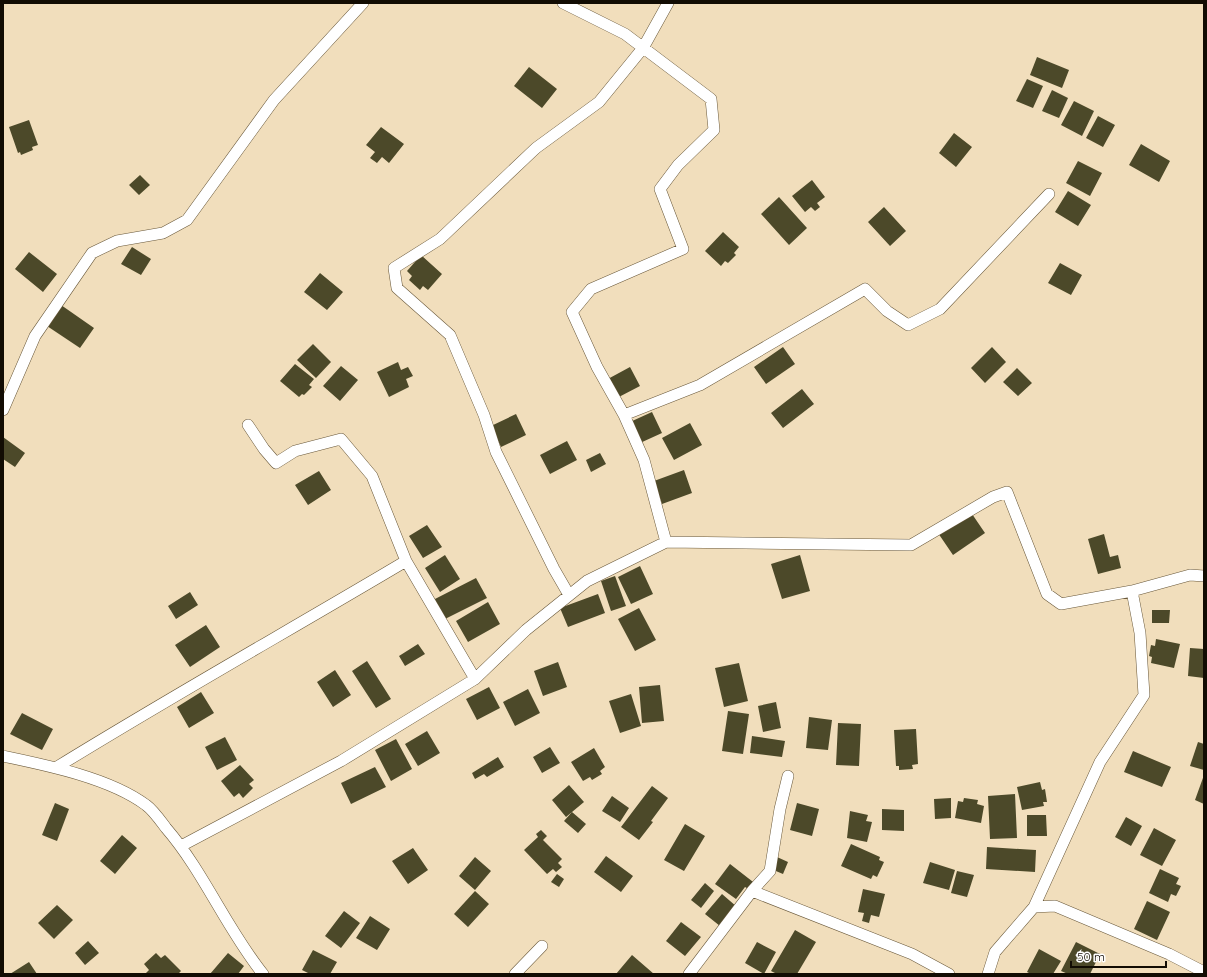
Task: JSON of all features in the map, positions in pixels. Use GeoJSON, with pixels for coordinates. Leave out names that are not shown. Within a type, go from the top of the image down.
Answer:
{"type":"FeatureCollection","features":[{"type":"Feature","properties":{"kind":"street"},"geometry":{"type":"LineString","coordinates":[[3,410],[35,336],[92,253],[117,241],[163,233],[187,220],[274,100],[363,3]]}},
{"type":"Feature","properties":{"kind":"street"},"geometry":{"type":"LineString","coordinates":[[562,3],[625,34],[711,99],[714,130],[678,165],[660,189],[683,249],[591,289],[572,312],[597,366],[624,415],[644,460],[666,542]]}},
{"type":"Feature","properties":{"kind":"street"},"geometry":{"type":"LineString","coordinates":[[569,595],[554,570],[496,452],[484,415],[450,335],[397,288],[394,268],[440,239],[536,148],[600,102],[643,48],[668,3]]}},
{"type":"Feature","properties":{"kind":"street"},"geometry":{"type":"LineString","coordinates":[[624,415],[700,384],[865,289],[887,311],[908,325],[940,309],[1049,194]]}},
{"type":"Feature","properties":{"kind":"street"},"geometry":{"type":"LineString","coordinates":[[248,425],[264,449],[276,463],[295,451],[341,439],[372,476],[406,561],[475,679]]}},
{"type":"Feature","properties":{"kind":"street"},"geometry":{"type":"LineString","coordinates":[[181,846],[341,761],[475,679],[526,630],[587,581],[666,542],[911,546],[993,497],[1007,492],[1047,594],[1061,604],[1132,591],[1190,575],[1204,576]]}},
{"type":"Feature","properties":{"kind":"street"},"geometry":{"type":"LineString","coordinates":[[57,767],[140,715],[301,624],[406,561]]}},
{"type":"Feature","properties":{"kind":"street"},"geometry":{"type":"LineString","coordinates":[[988,974],[995,952],[1034,907],[1100,762],[1144,695],[1140,633],[1132,591]]}},
{"type":"Feature","properties":{"kind":"street"},"geometry":{"type":"LineString","coordinates":[[3,756],[57,767],[122,790],[147,805],[181,846],[244,951],[263,974]]}},
{"type":"Feature","properties":{"kind":"street"},"geometry":{"type":"LineString","coordinates":[[689,974],[752,891],[770,871],[788,776]]}},
{"type":"Feature","properties":{"kind":"street"},"geometry":{"type":"LineString","coordinates":[[752,891],[912,954],[949,974]]}},
{"type":"Feature","properties":{"kind":"street"},"geometry":{"type":"LineString","coordinates":[[1034,907],[1055,906],[1169,954],[1204,972]]}},
{"type":"Feature","properties":{"kind":"street"},"geometry":{"type":"LineString","coordinates":[[515,974],[542,946]]}},
{"type":"Feature","properties":{"kind":"building"},"geometry":{"type":"Polygon","coordinates":[[[1037,57],[1069,70],[1062,88],[1030,75],[1037,57]]]}},
{"type":"Feature","properties":{"kind":"building"},"geometry":{"type":"Polygon","coordinates":[[[529,67],[557,89],[542,108],[514,86],[529,67]]]}},
{"type":"Feature","properties":{"kind":"building"},"geometry":{"type":"Polygon","coordinates":[[[1027,79],[1043,86],[1033,108],[1016,101],[1027,79]]]}},
{"type":"Feature","properties":{"kind":"building"},"geometry":{"type":"Polygon","coordinates":[[[1052,90],[1068,98],[1059,118],[1042,111],[1052,90]]]}},
{"type":"Feature","properties":{"kind":"building"},"geometry":{"type":"Polygon","coordinates":[[[1074,101],[1094,111],[1082,136],[1061,125],[1074,101]]]}},
{"type":"Feature","properties":{"kind":"building"},"geometry":{"type":"Polygon","coordinates":[[[1098,116],[1115,125],[1103,147],[1086,138],[1098,116]]]}},
{"type":"Feature","properties":{"kind":"building"},"geometry":{"type":"Polygon","coordinates":[[[29,120],[38,145],[32,147],[33,150],[21,155],[20,152],[18,153],[9,127],[29,120]]]}},
{"type":"Feature","properties":{"kind":"building"},"geometry":{"type":"Polygon","coordinates":[[[381,127],[404,144],[389,163],[382,157],[377,163],[370,158],[375,152],[366,145],[381,127]]]}},
{"type":"Feature","properties":{"kind":"building"},"geometry":{"type":"Polygon","coordinates":[[[954,133],[972,147],[956,167],[939,153],[954,133]]]}},
{"type":"Feature","properties":{"kind":"building"},"geometry":{"type":"Polygon","coordinates":[[[1141,144],[1170,161],[1159,182],[1129,165],[1141,144]]]}},
{"type":"Feature","properties":{"kind":"building"},"geometry":{"type":"Polygon","coordinates":[[[1078,161],[1102,173],[1090,196],[1066,183],[1078,161]]]}},
{"type":"Feature","properties":{"kind":"building"},"geometry":{"type":"Polygon","coordinates":[[[140,175],[150,185],[139,195],[129,185],[140,175]]]}},
{"type":"Feature","properties":{"kind":"building"},"geometry":{"type":"Polygon","coordinates":[[[812,180],[825,197],[817,203],[820,207],[815,211],[811,207],[805,212],[792,196],[812,180]]]}},
{"type":"Feature","properties":{"kind":"building"},"geometry":{"type":"Polygon","coordinates":[[[1068,191],[1091,205],[1078,226],[1055,212],[1068,191]]]}},
{"type":"Feature","properties":{"kind":"building"},"geometry":{"type":"Polygon","coordinates":[[[779,197],[807,228],[789,245],[761,214],[779,197]]]}},
{"type":"Feature","properties":{"kind":"building"},"geometry":{"type":"Polygon","coordinates":[[[884,207],[906,231],[890,246],[868,222],[884,207]]]}},
{"type":"Feature","properties":{"kind":"building"},"geometry":{"type":"Polygon","coordinates":[[[723,232],[739,247],[734,253],[736,255],[728,263],[725,261],[721,266],[705,251],[723,232]]]}},
{"type":"Feature","properties":{"kind":"building"},"geometry":{"type":"Polygon","coordinates":[[[132,247],[151,259],[141,275],[121,264],[132,247]]]}},
{"type":"Feature","properties":{"kind":"building"},"geometry":{"type":"Polygon","coordinates":[[[29,252],[57,274],[43,292],[15,269],[29,252]]]}},
{"type":"Feature","properties":{"kind":"building"},"geometry":{"type":"Polygon","coordinates":[[[421,255],[442,274],[428,290],[423,286],[420,290],[409,280],[412,276],[407,271],[421,255]]]}},
{"type":"Feature","properties":{"kind":"building"},"geometry":{"type":"Polygon","coordinates":[[[1060,263],[1082,275],[1071,295],[1048,283],[1060,263]]]}},
{"type":"Feature","properties":{"kind":"building"},"geometry":{"type":"Polygon","coordinates":[[[320,273],[343,292],[327,310],[304,292],[320,273]]]}},
{"type":"Feature","properties":{"kind":"building"},"geometry":{"type":"Polygon","coordinates":[[[61,305],[94,328],[80,348],[47,326],[61,305]]]}},
{"type":"Feature","properties":{"kind":"building"},"geometry":{"type":"Polygon","coordinates":[[[313,344],[331,362],[316,378],[297,360],[313,344]]]}},
{"type":"Feature","properties":{"kind":"building"},"geometry":{"type":"Polygon","coordinates":[[[783,347],[795,364],[766,384],[754,367],[783,347]]]}},
{"type":"Feature","properties":{"kind":"building"},"geometry":{"type":"Polygon","coordinates":[[[992,347],[1006,362],[985,383],[971,368],[992,347]]]}},
{"type":"Feature","properties":{"kind":"building"},"geometry":{"type":"Polygon","coordinates":[[[398,362],[401,370],[408,367],[413,376],[406,379],[409,387],[389,397],[377,372],[398,362]]]}},
{"type":"Feature","properties":{"kind":"building"},"geometry":{"type":"Polygon","coordinates":[[[295,364],[314,379],[309,385],[312,387],[304,395],[302,394],[299,397],[280,381],[295,364]]]}},
{"type":"Feature","properties":{"kind":"building"},"geometry":{"type":"Polygon","coordinates":[[[341,366],[358,380],[340,401],[323,386],[341,366]]]}},
{"type":"Feature","properties":{"kind":"building"},"geometry":{"type":"Polygon","coordinates":[[[630,367],[640,386],[615,399],[606,380],[630,367]]]}},
{"type":"Feature","properties":{"kind":"building"},"geometry":{"type":"Polygon","coordinates":[[[1017,368],[1032,383],[1018,396],[1003,382],[1017,368]]]}},
{"type":"Feature","properties":{"kind":"building"},"geometry":{"type":"Polygon","coordinates":[[[802,389],[814,404],[783,428],[771,413],[802,389]]]}},
{"type":"Feature","properties":{"kind":"building"},"geometry":{"type":"Polygon","coordinates":[[[652,412],[662,433],[640,443],[630,422],[652,412]]]}},
{"type":"Feature","properties":{"kind":"building"},"geometry":{"type":"Polygon","coordinates":[[[516,414],[526,435],[501,447],[491,426],[516,414]]]}},
{"type":"Feature","properties":{"kind":"building"},"geometry":{"type":"Polygon","coordinates":[[[690,423],[702,445],[674,460],[662,438],[690,423]]]}},
{"type":"Feature","properties":{"kind":"building"},"geometry":{"type":"Polygon","coordinates":[[[3,437],[25,453],[15,467],[3,459],[3,437]]]}},
{"type":"Feature","properties":{"kind":"building"},"geometry":{"type":"Polygon","coordinates":[[[567,441],[577,460],[550,474],[540,455],[567,441]]]}},
{"type":"Feature","properties":{"kind":"building"},"geometry":{"type":"Polygon","coordinates":[[[600,453],[606,464],[591,472],[586,460],[600,453]]]}},
{"type":"Feature","properties":{"kind":"building"},"geometry":{"type":"Polygon","coordinates":[[[684,470],[692,493],[662,504],[654,481],[684,470]]]}},
{"type":"Feature","properties":{"kind":"building"},"geometry":{"type":"Polygon","coordinates":[[[319,471],[331,490],[308,505],[295,485],[319,471]]]}},
{"type":"Feature","properties":{"kind":"building"},"geometry":{"type":"Polygon","coordinates":[[[970,511],[985,533],[953,555],[938,533],[970,511]]]}},
{"type":"Feature","properties":{"kind":"building"},"geometry":{"type":"Polygon","coordinates":[[[427,525],[442,547],[423,558],[409,536],[427,525]]]}},
{"type":"Feature","properties":{"kind":"building"},"geometry":{"type":"Polygon","coordinates":[[[1104,534],[1110,557],[1118,555],[1121,568],[1098,574],[1088,539],[1104,534]]]}},
{"type":"Feature","properties":{"kind":"building"},"geometry":{"type":"Polygon","coordinates":[[[445,555],[460,579],[440,592],[425,568],[445,555]]]}},
{"type":"Feature","properties":{"kind":"building"},"geometry":{"type":"Polygon","coordinates":[[[800,555],[810,591],[782,599],[771,564],[800,555]]]}},
{"type":"Feature","properties":{"kind":"building"},"geometry":{"type":"Polygon","coordinates":[[[640,566],[653,594],[631,604],[618,577],[640,566]]]}},
{"type":"Feature","properties":{"kind":"building"},"geometry":{"type":"Polygon","coordinates":[[[615,576],[626,606],[611,611],[601,581],[615,576]]]}},
{"type":"Feature","properties":{"kind":"building"},"geometry":{"type":"Polygon","coordinates":[[[476,578],[487,598],[443,620],[433,600],[476,578]]]}},
{"type":"Feature","properties":{"kind":"building"},"geometry":{"type":"Polygon","coordinates":[[[190,592],[198,605],[176,619],[168,606],[190,592]]]}},
{"type":"Feature","properties":{"kind":"building"},"geometry":{"type":"Polygon","coordinates":[[[598,594],[605,613],[568,627],[560,608],[598,594]]]}},
{"type":"Feature","properties":{"kind":"building"},"geometry":{"type":"Polygon","coordinates":[[[488,602],[500,624],[468,642],[456,621],[488,602]]]}},
{"type":"Feature","properties":{"kind":"building"},"geometry":{"type":"Polygon","coordinates":[[[639,608],[656,640],[635,651],[618,619],[639,608]]]}},
{"type":"Feature","properties":{"kind":"building"},"geometry":{"type":"Polygon","coordinates":[[[1152,610],[1170,610],[1169,623],[1152,623],[1152,610]]]}},
{"type":"Feature","properties":{"kind":"building"},"geometry":{"type":"Polygon","coordinates":[[[206,625],[220,647],[190,667],[175,645],[206,625]]]}},
{"type":"Feature","properties":{"kind":"building"},"geometry":{"type":"Polygon","coordinates":[[[1156,639],[1180,644],[1174,668],[1151,663],[1152,657],[1149,656],[1151,645],[1155,646],[1156,639]]]}},
{"type":"Feature","properties":{"kind":"building"},"geometry":{"type":"Polygon","coordinates":[[[418,644],[425,654],[405,666],[399,656],[418,644]]]}},
{"type":"Feature","properties":{"kind":"building"},"geometry":{"type":"Polygon","coordinates":[[[1190,648],[1204,649],[1204,678],[1188,676],[1190,648]]]}},
{"type":"Feature","properties":{"kind":"building"},"geometry":{"type":"Polygon","coordinates":[[[367,661],[391,699],[376,708],[352,671],[367,661]]]}},
{"type":"Feature","properties":{"kind":"building"},"geometry":{"type":"Polygon","coordinates":[[[558,662],[567,687],[543,696],[534,671],[558,662]]]}},
{"type":"Feature","properties":{"kind":"building"},"geometry":{"type":"Polygon","coordinates":[[[739,663],[748,701],[724,707],[715,668],[739,663]]]}},
{"type":"Feature","properties":{"kind":"building"},"geometry":{"type":"Polygon","coordinates":[[[335,670],[351,695],[333,707],[317,682],[335,670]]]}},
{"type":"Feature","properties":{"kind":"building"},"geometry":{"type":"Polygon","coordinates":[[[660,685],[664,721],[642,723],[639,687],[660,685]]]}},
{"type":"Feature","properties":{"kind":"building"},"geometry":{"type":"Polygon","coordinates":[[[489,687],[500,708],[477,720],[466,699],[489,687]]]}},
{"type":"Feature","properties":{"kind":"building"},"geometry":{"type":"Polygon","coordinates":[[[528,689],[540,713],[515,726],[503,702],[528,689]]]}},
{"type":"Feature","properties":{"kind":"building"},"geometry":{"type":"Polygon","coordinates":[[[201,692],[214,713],[189,728],[177,707],[201,692]]]}},
{"type":"Feature","properties":{"kind":"building"},"geometry":{"type":"Polygon","coordinates":[[[631,694],[641,726],[620,733],[609,701],[631,694]]]}},
{"type":"Feature","properties":{"kind":"building"},"geometry":{"type":"Polygon","coordinates":[[[776,702],[781,728],[763,732],[758,706],[776,702]]]}},
{"type":"Feature","properties":{"kind":"building"},"geometry":{"type":"Polygon","coordinates":[[[728,711],[749,714],[743,754],[722,751],[728,711]]]}},
{"type":"Feature","properties":{"kind":"building"},"geometry":{"type":"Polygon","coordinates":[[[22,713],[53,729],[42,750],[10,734],[22,713]]]}},
{"type":"Feature","properties":{"kind":"building"},"geometry":{"type":"Polygon","coordinates":[[[809,717],[832,720],[828,750],[806,748],[809,717]]]}},
{"type":"Feature","properties":{"kind":"building"},"geometry":{"type":"Polygon","coordinates":[[[838,723],[861,724],[859,766],[836,765],[838,723]]]}},
{"type":"Feature","properties":{"kind":"building"},"geometry":{"type":"Polygon","coordinates":[[[916,729],[918,764],[912,765],[913,769],[899,770],[899,766],[896,766],[894,730],[916,729]]]}},
{"type":"Feature","properties":{"kind":"building"},"geometry":{"type":"Polygon","coordinates":[[[427,731],[440,753],[418,766],[405,744],[427,731]]]}},
{"type":"Feature","properties":{"kind":"building"},"geometry":{"type":"Polygon","coordinates":[[[752,736],[785,741],[782,757],[750,753],[752,736]]]}},
{"type":"Feature","properties":{"kind":"building"},"geometry":{"type":"Polygon","coordinates":[[[225,737],[237,760],[217,770],[205,747],[225,737]]]}},
{"type":"Feature","properties":{"kind":"building"},"geometry":{"type":"Polygon","coordinates":[[[396,739],[412,769],[391,781],[375,750],[396,739]]]}},
{"type":"Feature","properties":{"kind":"building"},"geometry":{"type":"Polygon","coordinates":[[[1198,742],[1204,744],[1204,770],[1190,766],[1198,742]]]}},
{"type":"Feature","properties":{"kind":"building"},"geometry":{"type":"Polygon","coordinates":[[[550,747],[560,763],[542,773],[533,757],[550,747]]]}},
{"type":"Feature","properties":{"kind":"building"},"geometry":{"type":"Polygon","coordinates":[[[594,748],[605,767],[600,771],[602,774],[592,780],[590,777],[583,781],[571,762],[594,748]]]}},
{"type":"Feature","properties":{"kind":"building"},"geometry":{"type":"Polygon","coordinates":[[[1133,751],[1171,767],[1162,787],[1124,772],[1133,751]]]}},
{"type":"Feature","properties":{"kind":"building"},"geometry":{"type":"Polygon","coordinates":[[[498,757],[504,767],[487,777],[484,774],[475,779],[472,773],[498,757]]]}},
{"type":"Feature","properties":{"kind":"building"},"geometry":{"type":"Polygon","coordinates":[[[240,765],[254,780],[249,784],[253,788],[243,798],[239,793],[234,797],[221,781],[240,765]]]}},
{"type":"Feature","properties":{"kind":"building"},"geometry":{"type":"Polygon","coordinates":[[[375,767],[386,787],[351,804],[341,783],[375,767]]]}},
{"type":"Feature","properties":{"kind":"building"},"geometry":{"type":"Polygon","coordinates":[[[1204,775],[1204,804],[1195,800],[1204,775]]]}},
{"type":"Feature","properties":{"kind":"building"},"geometry":{"type":"Polygon","coordinates":[[[1040,782],[1042,790],[1045,789],[1047,802],[1043,802],[1044,806],[1022,810],[1017,787],[1040,782]]]}},
{"type":"Feature","properties":{"kind":"building"},"geometry":{"type":"Polygon","coordinates":[[[569,785],[584,802],[566,817],[552,800],[569,785]]]}},
{"type":"Feature","properties":{"kind":"building"},"geometry":{"type":"Polygon","coordinates":[[[652,786],[668,798],[651,821],[653,822],[639,840],[621,827],[652,786]]]}},
{"type":"Feature","properties":{"kind":"building"},"geometry":{"type":"Polygon","coordinates":[[[1015,794],[1017,838],[990,839],[988,796],[1015,794]]]}},
{"type":"Feature","properties":{"kind":"building"},"geometry":{"type":"Polygon","coordinates":[[[612,796],[629,808],[620,822],[602,811],[612,796]]]}},
{"type":"Feature","properties":{"kind":"building"},"geometry":{"type":"Polygon","coordinates":[[[951,798],[951,818],[935,819],[934,799],[951,798]]]}},
{"type":"Feature","properties":{"kind":"building"},"geometry":{"type":"Polygon","coordinates":[[[964,798],[978,800],[977,804],[984,806],[981,823],[955,818],[958,801],[963,802],[964,798]]]}},
{"type":"Feature","properties":{"kind":"building"},"geometry":{"type":"Polygon","coordinates":[[[55,803],[69,809],[57,841],[42,835],[55,803]]]}},
{"type":"Feature","properties":{"kind":"building"},"geometry":{"type":"Polygon","coordinates":[[[797,803],[819,809],[812,836],[790,830],[797,803]]]}},
{"type":"Feature","properties":{"kind":"building"},"geometry":{"type":"Polygon","coordinates":[[[882,809],[904,810],[904,831],[882,830],[882,809]]]}},
{"type":"Feature","properties":{"kind":"building"},"geometry":{"type":"Polygon","coordinates":[[[850,811],[868,815],[866,821],[872,822],[867,842],[847,838],[850,811]]]}},
{"type":"Feature","properties":{"kind":"building"},"geometry":{"type":"Polygon","coordinates":[[[572,812],[586,824],[578,833],[564,821],[572,812]]]}},
{"type":"Feature","properties":{"kind":"building"},"geometry":{"type":"Polygon","coordinates":[[[1027,815],[1046,815],[1047,836],[1027,836],[1027,815]]]}},
{"type":"Feature","properties":{"kind":"building"},"geometry":{"type":"Polygon","coordinates":[[[1126,817],[1142,826],[1131,846],[1115,837],[1126,817]]]}},
{"type":"Feature","properties":{"kind":"building"},"geometry":{"type":"Polygon","coordinates":[[[685,824],[705,836],[684,871],[664,860],[685,824]]]}},
{"type":"Feature","properties":{"kind":"building"},"geometry":{"type":"Polygon","coordinates":[[[1154,828],[1176,840],[1162,866],[1140,855],[1154,828]]]}},
{"type":"Feature","properties":{"kind":"building"},"geometry":{"type":"Polygon","coordinates":[[[541,830],[547,836],[543,840],[562,859],[558,863],[562,867],[556,872],[553,869],[547,874],[524,850],[538,837],[536,834],[541,830]]]}},
{"type":"Feature","properties":{"kind":"building"},"geometry":{"type":"Polygon","coordinates":[[[122,835],[137,848],[115,874],[100,861],[122,835]]]}},
{"type":"Feature","properties":{"kind":"building"},"geometry":{"type":"Polygon","coordinates":[[[851,844],[880,857],[879,860],[884,862],[877,877],[873,875],[871,879],[841,866],[851,844]]]}},
{"type":"Feature","properties":{"kind":"building"},"geometry":{"type":"Polygon","coordinates":[[[987,847],[1036,850],[1035,872],[986,869],[987,847]]]}},
{"type":"Feature","properties":{"kind":"building"},"geometry":{"type":"Polygon","coordinates":[[[413,848],[428,870],[408,884],[392,861],[413,848]]]}},
{"type":"Feature","properties":{"kind":"building"},"geometry":{"type":"Polygon","coordinates":[[[606,856],[633,876],[621,892],[594,872],[606,856]]]}},
{"type":"Feature","properties":{"kind":"building"},"geometry":{"type":"Polygon","coordinates":[[[475,857],[491,871],[475,890],[459,876],[475,857]]]}},
{"type":"Feature","properties":{"kind":"building"},"geometry":{"type":"Polygon","coordinates":[[[777,857],[788,862],[783,874],[771,869],[777,857]]]}},
{"type":"Feature","properties":{"kind":"building"},"geometry":{"type":"Polygon","coordinates":[[[930,862],[955,870],[949,890],[923,883],[930,862]]]}},
{"type":"Feature","properties":{"kind":"building"},"geometry":{"type":"Polygon","coordinates":[[[730,864],[757,885],[752,891],[745,887],[736,899],[715,884],[730,864]]]}},
{"type":"Feature","properties":{"kind":"building"},"geometry":{"type":"Polygon","coordinates":[[[1160,869],[1179,878],[1176,884],[1181,886],[1176,896],[1171,894],[1168,902],[1149,893],[1160,869]]]}},
{"type":"Feature","properties":{"kind":"building"},"geometry":{"type":"Polygon","coordinates":[[[957,871],[974,875],[967,897],[951,893],[957,871]]]}},
{"type":"Feature","properties":{"kind":"building"},"geometry":{"type":"Polygon","coordinates":[[[557,874],[564,879],[559,887],[551,882],[557,874]]]}},
{"type":"Feature","properties":{"kind":"building"},"geometry":{"type":"Polygon","coordinates":[[[705,883],[714,891],[701,908],[691,900],[705,883]]]}},
{"type":"Feature","properties":{"kind":"building"},"geometry":{"type":"Polygon","coordinates":[[[863,889],[885,894],[879,917],[871,915],[869,923],[862,921],[864,913],[858,912],[863,889]]]}},
{"type":"Feature","properties":{"kind":"building"},"geometry":{"type":"Polygon","coordinates":[[[475,891],[489,904],[468,927],[454,914],[475,891]]]}},
{"type":"Feature","properties":{"kind":"building"},"geometry":{"type":"Polygon","coordinates":[[[722,894],[737,907],[720,926],[705,914],[722,894]]]}},
{"type":"Feature","properties":{"kind":"building"},"geometry":{"type":"Polygon","coordinates":[[[1147,901],[1170,912],[1157,940],[1134,929],[1147,901]]]}},
{"type":"Feature","properties":{"kind":"building"},"geometry":{"type":"Polygon","coordinates":[[[57,905],[73,920],[54,939],[38,923],[57,905]]]}},
{"type":"Feature","properties":{"kind":"building"},"geometry":{"type":"Polygon","coordinates":[[[344,911],[360,923],[341,948],[325,936],[344,911]]]}},
{"type":"Feature","properties":{"kind":"building"},"geometry":{"type":"Polygon","coordinates":[[[370,916],[390,929],[377,950],[356,938],[370,916]]]}},
{"type":"Feature","properties":{"kind":"building"},"geometry":{"type":"Polygon","coordinates":[[[681,922],[701,937],[685,956],[666,941],[681,922]]]}},
{"type":"Feature","properties":{"kind":"building"},"geometry":{"type":"Polygon","coordinates":[[[795,930],[816,942],[797,974],[777,974],[771,971],[795,930]]]}},
{"type":"Feature","properties":{"kind":"building"},"geometry":{"type":"Polygon","coordinates":[[[88,941],[99,953],[85,965],[75,953],[88,941]]]}},
{"type":"Feature","properties":{"kind":"building"},"geometry":{"type":"Polygon","coordinates":[[[757,942],[776,952],[764,974],[745,963],[757,942]]]}},
{"type":"Feature","properties":{"kind":"building"},"geometry":{"type":"Polygon","coordinates":[[[1076,942],[1100,954],[1090,974],[1068,974],[1061,971],[1076,942]]]}},
{"type":"Feature","properties":{"kind":"building"},"geometry":{"type":"Polygon","coordinates":[[[1039,949],[1061,961],[1053,974],[1031,974],[1027,972],[1039,949]]]}},
{"type":"Feature","properties":{"kind":"building"},"geometry":{"type":"Polygon","coordinates":[[[313,950],[337,962],[330,974],[310,974],[302,970],[313,950]]]}},
{"type":"Feature","properties":{"kind":"building"},"geometry":{"type":"Polygon","coordinates":[[[156,953],[161,958],[165,955],[181,971],[178,974],[145,974],[149,970],[144,964],[156,953]]]}},
{"type":"Feature","properties":{"kind":"building"},"geometry":{"type":"Polygon","coordinates":[[[228,953],[244,966],[238,974],[210,974],[228,953]]]}},
{"type":"Feature","properties":{"kind":"building"},"geometry":{"type":"Polygon","coordinates":[[[632,955],[654,974],[616,974],[632,955]]]}},
{"type":"Feature","properties":{"kind":"building"},"geometry":{"type":"Polygon","coordinates":[[[29,962],[37,974],[10,974],[29,962]]]}}]}
